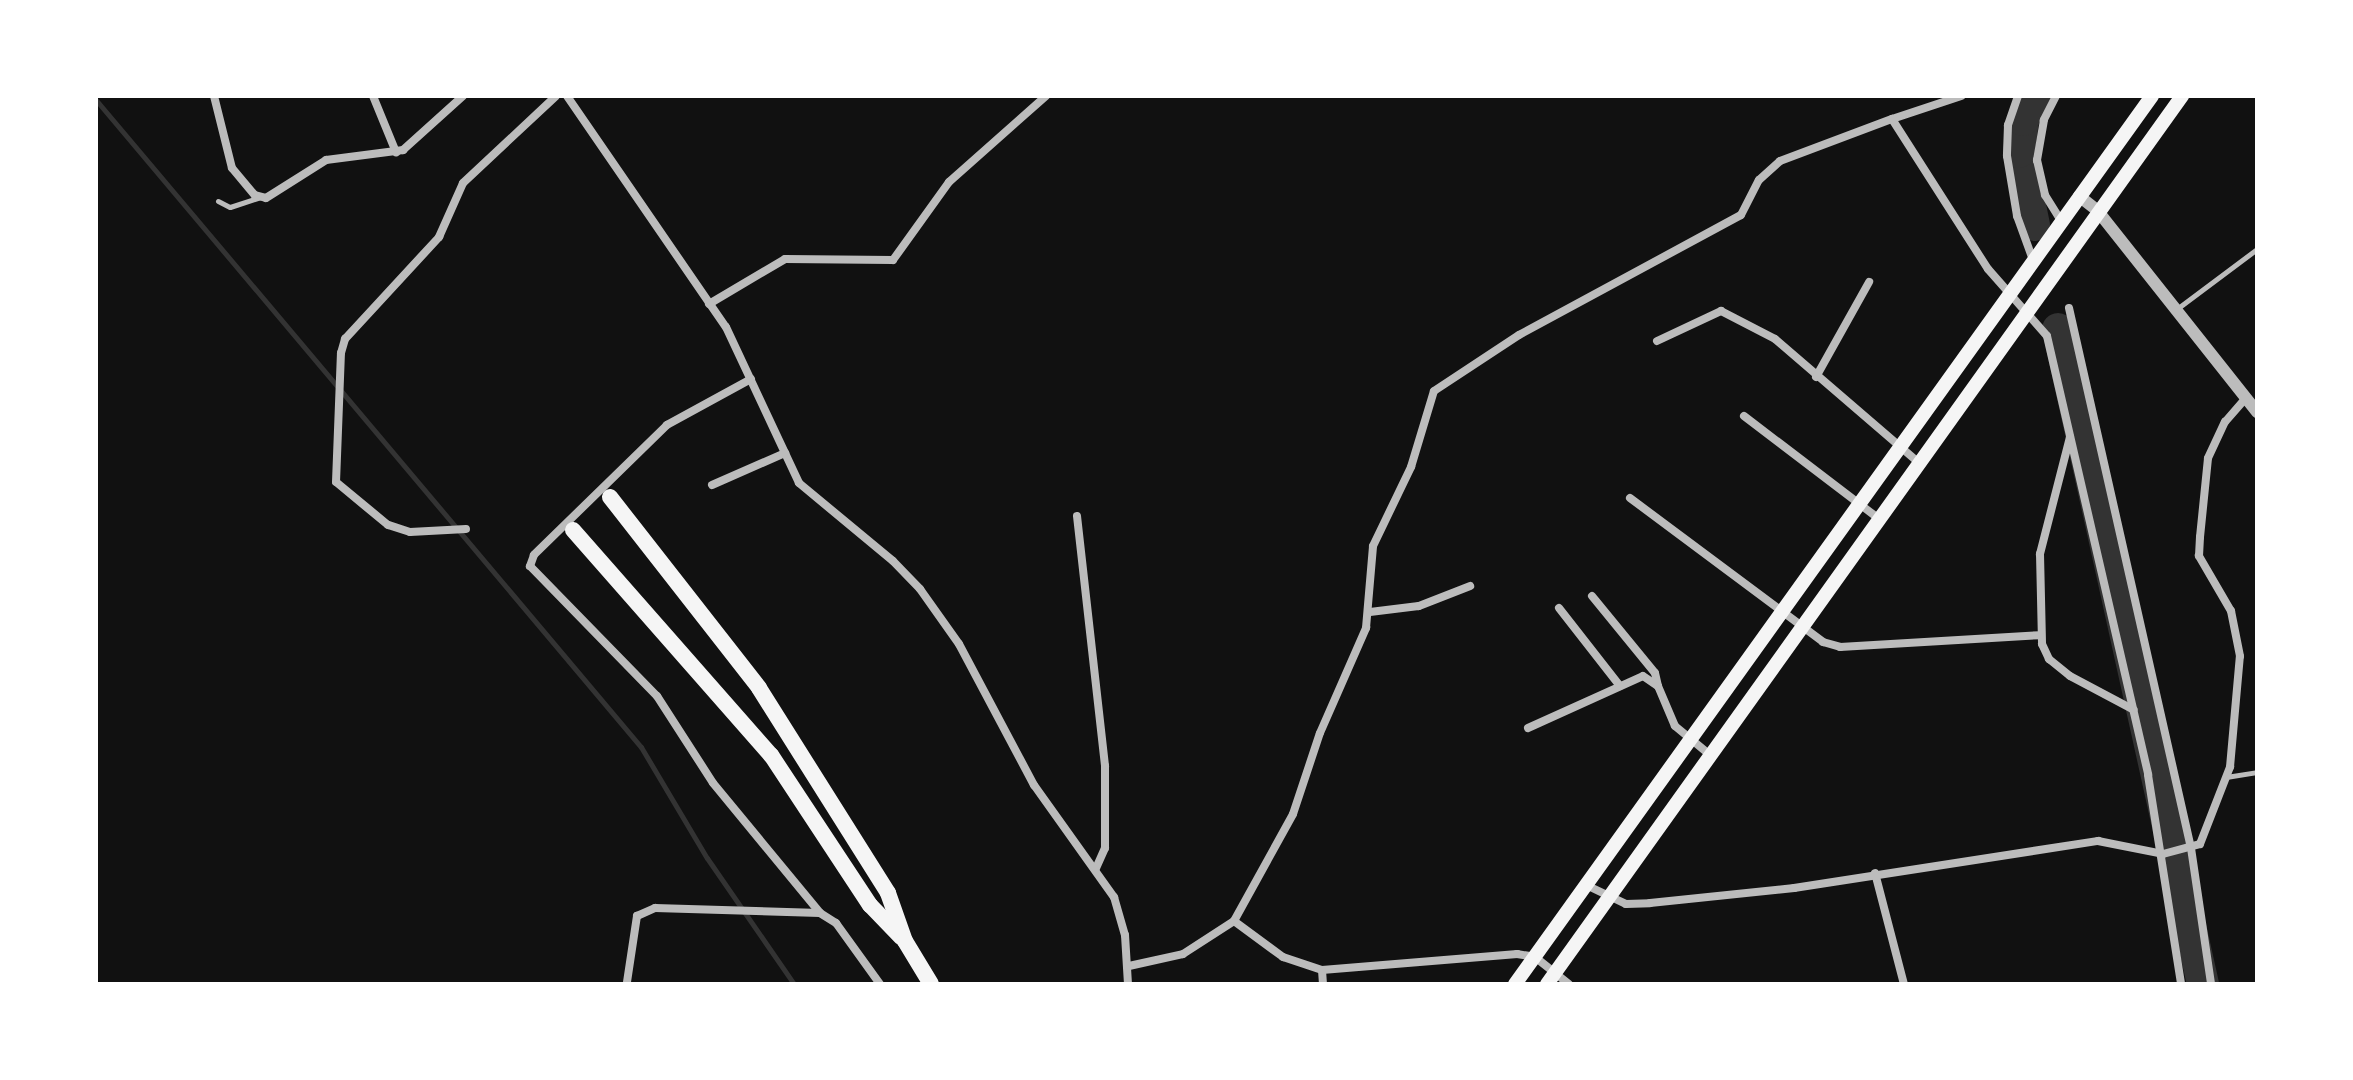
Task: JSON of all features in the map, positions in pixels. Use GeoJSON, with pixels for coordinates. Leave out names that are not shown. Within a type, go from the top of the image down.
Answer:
{"type":"FeatureCollection","features":[{"type":"Feature","properties":{"kind":"highway"},"geometry":{"type":"LineString","coordinates":[[610,497],[744,665],[888,893],[905,941],[931,984]]}},
{"type":"Feature","properties":{"kind":"highway"},"geometry":{"type":"LineString","coordinates":[[573,530],[771,755],[870,905],[905,941]]}},
{"type":"Feature","properties":{"kind":"main road"},"geometry":{"type":"LineString","coordinates":[[1515,984],[2152,96]]}},
{"type":"Feature","properties":{"kind":"main road"},"geometry":{"type":"LineString","coordinates":[[1551,978],[2097,210],[2182,96]]}},
{"type":"Feature","properties":{"kind":"street"},"geometry":{"type":"LineString","coordinates":[[214,96],[229,162],[260,197],[272,195],[326,160],[396,152],[417,141],[463,96]]}},
{"type":"Feature","properties":{"kind":"street"},"geometry":{"type":"LineString","coordinates":[[373,96],[396,152]]}},
{"type":"Feature","properties":{"kind":"street"},"geometry":{"type":"LineString","coordinates":[[466,529],[410,532],[388,525],[336,482],[342,347],[439,237],[463,183],[556,96]]}},
{"type":"Feature","properties":{"kind":"street"},"geometry":{"type":"LineString","coordinates":[[567,96],[709,304],[751,379],[799,483],[920,589],[959,644],[1034,785],[1096,868],[1120,913],[1129,966],[1128,984]]}},
{"type":"Feature","properties":{"kind":"street"},"geometry":{"type":"LineString","coordinates":[[709,304],[785,259],[893,260],[949,182],[1046,96]]}},
{"type":"Feature","properties":{"kind":"street"},"geometry":{"type":"LineString","coordinates":[[1129,966],[1183,954],[1234,921],[1293,814],[1370,612],[1373,546],[1411,467],[1434,391],[1519,335],[1741,215],[1759,180],[1780,161],[1961,96]]}},
{"type":"Feature","properties":{"kind":"street"},"geometry":{"type":"LineString","coordinates":[[2018,96],[2008,125],[2007,156],[2017,216],[2033,260]]}},
{"type":"Feature","properties":{"kind":"street"},"geometry":{"type":"LineString","coordinates":[[2050,98],[2039,134],[2037,160],[2045,195],[2061,221]]}},
{"type":"Feature","properties":{"kind":"street"},"geometry":{"type":"LineString","coordinates":[[1892,119],[1988,269],[2044,327],[2134,710],[2163,854],[2181,984]]}},
{"type":"Feature","properties":{"kind":"street"},"geometry":{"type":"LineString","coordinates":[[2079,196],[2097,210],[2257,412]]}},
{"type":"Feature","properties":{"kind":"street"},"geometry":{"type":"LineString","coordinates":[[1816,377],[1869,282]]}},
{"type":"Feature","properties":{"kind":"street"},"geometry":{"type":"LineString","coordinates":[[2069,308],[2191,848],[2211,984]]}},
{"type":"Feature","properties":{"kind":"street"},"geometry":{"type":"LineString","coordinates":[[1657,341],[1721,311],[1775,339],[1918,462]]}},
{"type":"Feature","properties":{"kind":"street"},"geometry":{"type":"LineString","coordinates":[[751,379],[667,425],[534,555],[530,566],[665,705],[713,783],[820,913],[836,923],[880,984]]}},
{"type":"Feature","properties":{"kind":"street"},"geometry":{"type":"LineString","coordinates":[[1586,885],[1608,899],[1626,904],[1711,898],[2098,841],[2163,854],[2191,848],[2206,835],[2226,777],[2240,656],[2231,611],[2199,556],[2208,458],[2225,422],[2246,398]]}},
{"type":"Feature","properties":{"kind":"street"},"geometry":{"type":"LineString","coordinates":[[1744,416],[1878,518]]}},
{"type":"Feature","properties":{"kind":"street"},"geometry":{"type":"LineString","coordinates":[[2071,436],[2040,554],[2040,635],[2055,665],[2134,710]]}},
{"type":"Feature","properties":{"kind":"street"},"geometry":{"type":"LineString","coordinates":[[712,485],[785,453]]}},
{"type":"Feature","properties":{"kind":"street"},"geometry":{"type":"LineString","coordinates":[[1630,498],[1780,613],[1840,647],[2040,635]]}},
{"type":"Feature","properties":{"kind":"street"},"geometry":{"type":"LineString","coordinates":[[1077,516],[1105,766],[1105,848],[1096,868]]}},
{"type":"Feature","properties":{"kind":"street"},"geometry":{"type":"LineString","coordinates":[[1370,612],[1419,606],[1470,586]]}},
{"type":"Feature","properties":{"kind":"street"},"geometry":{"type":"LineString","coordinates":[[1592,596],[1655,673],[1675,726],[1710,755]]}},
{"type":"Feature","properties":{"kind":"street"},"geometry":{"type":"LineString","coordinates":[[1559,608],[1620,686]]}},
{"type":"Feature","properties":{"kind":"street"},"geometry":{"type":"LineString","coordinates":[[1528,728],[1643,676],[1658,686]]}},
{"type":"Feature","properties":{"kind":"street"},"geometry":{"type":"LineString","coordinates":[[1875,873],[1904,984]]}},
{"type":"Feature","properties":{"kind":"street"},"geometry":{"type":"LineString","coordinates":[[627,982],[637,916],[647,909],[820,913]]}},
{"type":"Feature","properties":{"kind":"street"},"geometry":{"type":"LineString","coordinates":[[1234,921],[1283,957],[1322,970],[1374,969],[1481,953],[1535,957],[1551,978],[1569,984]]}},
{"type":"Feature","properties":{"kind":"street"},"geometry":{"type":"LineString","coordinates":[[1322,970],[1323,984]]}},
{"type":"Feature","properties":{"kind":"lane"},"geometry":{"type":"LineString","coordinates":[[218,201],[230,207],[260,197]]}},
{"type":"Feature","properties":{"kind":"lane"},"geometry":{"type":"LineString","coordinates":[[2176,309],[2257,249]]}},
{"type":"Feature","properties":{"kind":"lane"},"geometry":{"type":"LineString","coordinates":[[2226,777],[2257,772]]}},
{"type":"Feature","properties":{"kind":"waterway"},"geometry":{"type":"LineString","coordinates":[[2034,225],[2019,152],[2023,120],[2035,96]]}},
{"type":"Feature","properties":{"kind":"waterway"},"geometry":{"type":"LineString","coordinates":[[96,100],[641,747],[707,858],[794,984]]}},
{"type":"Feature","properties":{"kind":"waterway"},"geometry":{"type":"LineString","coordinates":[[2058,329],[2203,984]]}}]}
